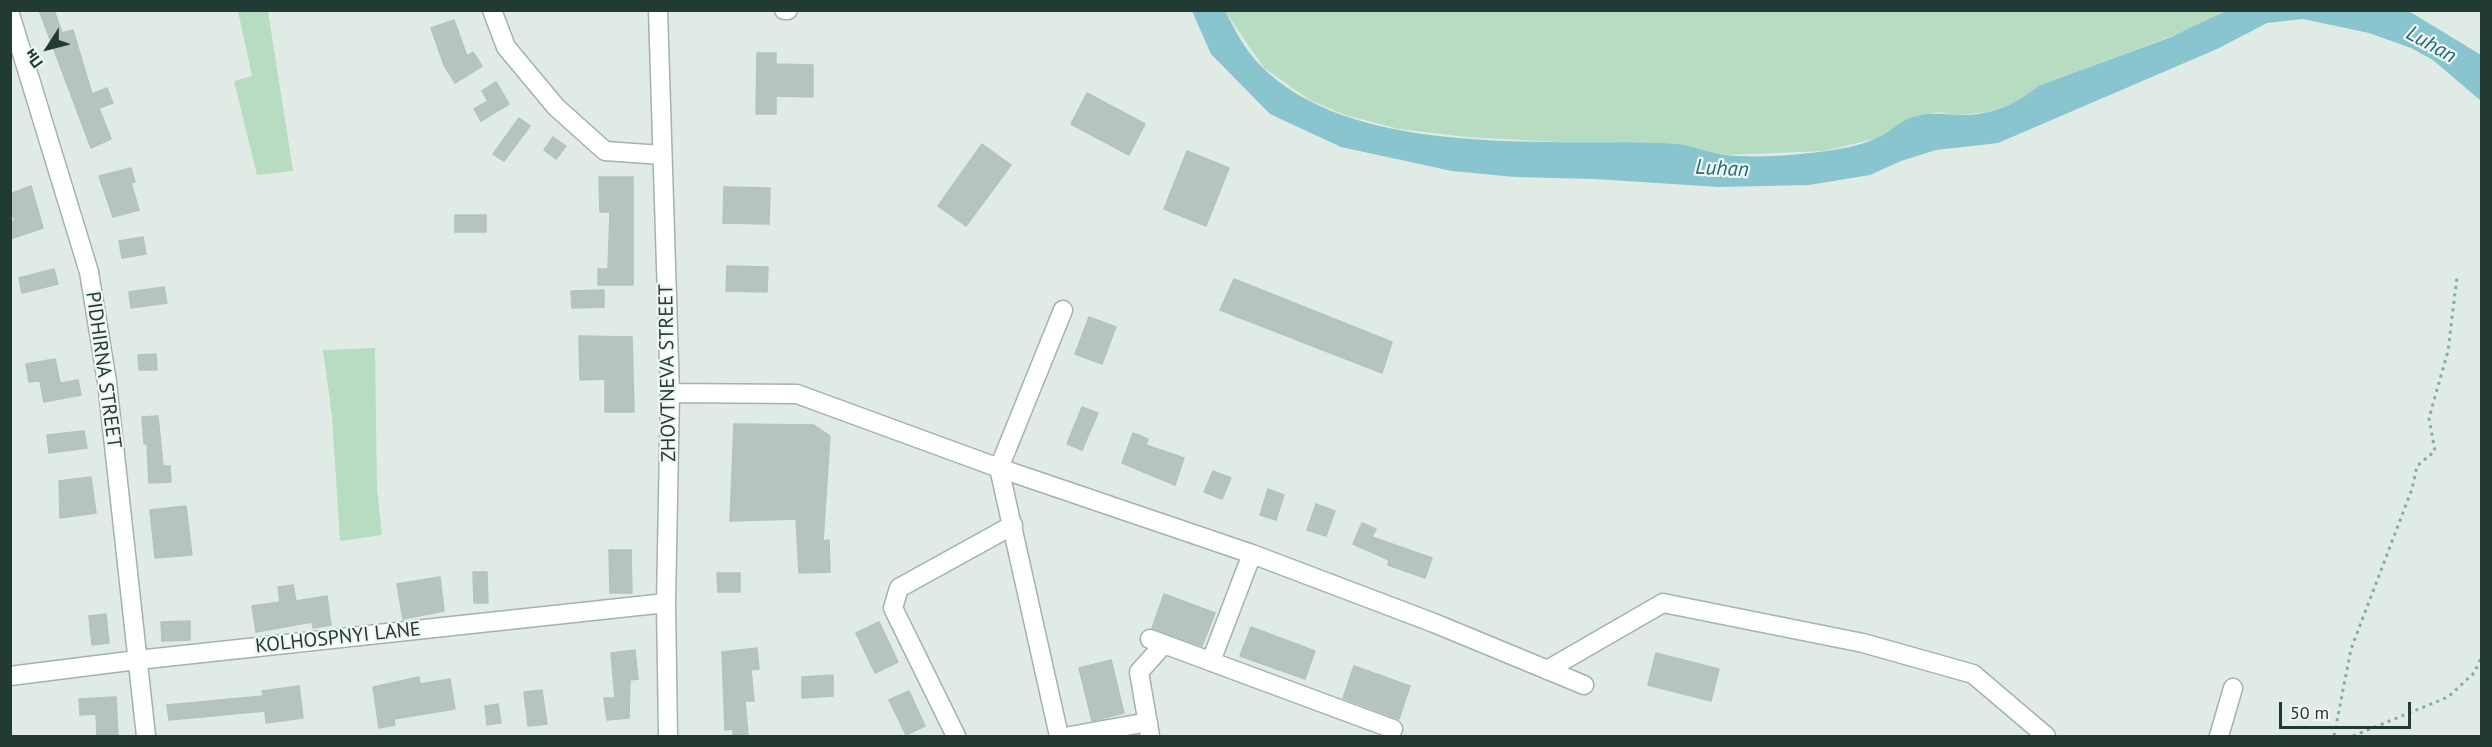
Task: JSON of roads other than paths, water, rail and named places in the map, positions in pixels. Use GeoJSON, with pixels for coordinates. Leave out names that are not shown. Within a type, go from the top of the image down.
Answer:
{"type":"FeatureCollection","features":[{"type":"Feature","properties":{"kind":"street"},"geometry":{"type":"LineString","coordinates":[[492,10],[506,47],[556,107],[604,151],[662,154]]}},
{"type":"Feature","properties":{"kind":"street","name":"ZHOVTNEVA STREET"},"geometry":{"type":"LineString","coordinates":[[658,10],[670,393],[666,603],[668,736]]}},
{"type":"Feature","properties":{"kind":"street","name":"PIDHIRNA STREET"},"geometry":{"type":"LineString","coordinates":[[10,14],[89,272],[106,382],[146,736]]}},
{"type":"Feature","properties":{"kind":"street"},"geometry":{"type":"LineString","coordinates":[[1059,736],[999,468],[1063,310]]}},
{"type":"Feature","properties":{"kind":"street"},"geometry":{"type":"LineString","coordinates":[[670,393],[797,394],[999,468],[1252,555],[1434,623],[1584,685]]}},
{"type":"Feature","properties":{"kind":"street"},"geometry":{"type":"LineString","coordinates":[[956,736],[893,608],[899,588],[1013,525]]}},
{"type":"Feature","properties":{"kind":"street"},"geometry":{"type":"LineString","coordinates":[[1211,661],[1252,555]]}},
{"type":"Feature","properties":{"kind":"street","name":"KOLHOSPNYI LANE"},"geometry":{"type":"LineString","coordinates":[[10,676],[137,660],[666,603]]}},
{"type":"Feature","properties":{"kind":"street"},"geometry":{"type":"LineString","coordinates":[[1547,670],[1663,603],[1863,643],[1973,674],[2046,736]]}},
{"type":"Feature","properties":{"kind":"street"},"geometry":{"type":"LineString","coordinates":[[1070,736],[1149,729],[1139,672],[1157,641],[1393,729]]}},
{"type":"Feature","properties":{"kind":"street"},"geometry":{"type":"LineString","coordinates":[[2219,736],[2233,688]]}},
{"type":"Feature","properties":{"kind":"water","name":"Luhan"},"geometry":{"type":"Polygon","coordinates":[[[2228,10],[2402,10],[2412,13],[2481,55],[2481,101],[2433,60],[2411,48],[2369,33],[2303,19],[2267,23],[2217,49],[1998,143],[1936,150],[1901,161],[1870,175],[1809,185],[1719,187],[1595,179],[1515,177],[1452,171],[1341,147],[1270,114],[1211,54],[1192,11],[1225,11],[1240,39],[1259,64],[1297,94],[1343,115],[1395,129],[1450,137],[1507,141],[1672,143],[1726,155],[1769,156],[1853,146],[1875,139],[1916,116],[1981,114],[2002,108],[2021,99],[2038,86],[2171,37],[2228,10]]]}}]}
